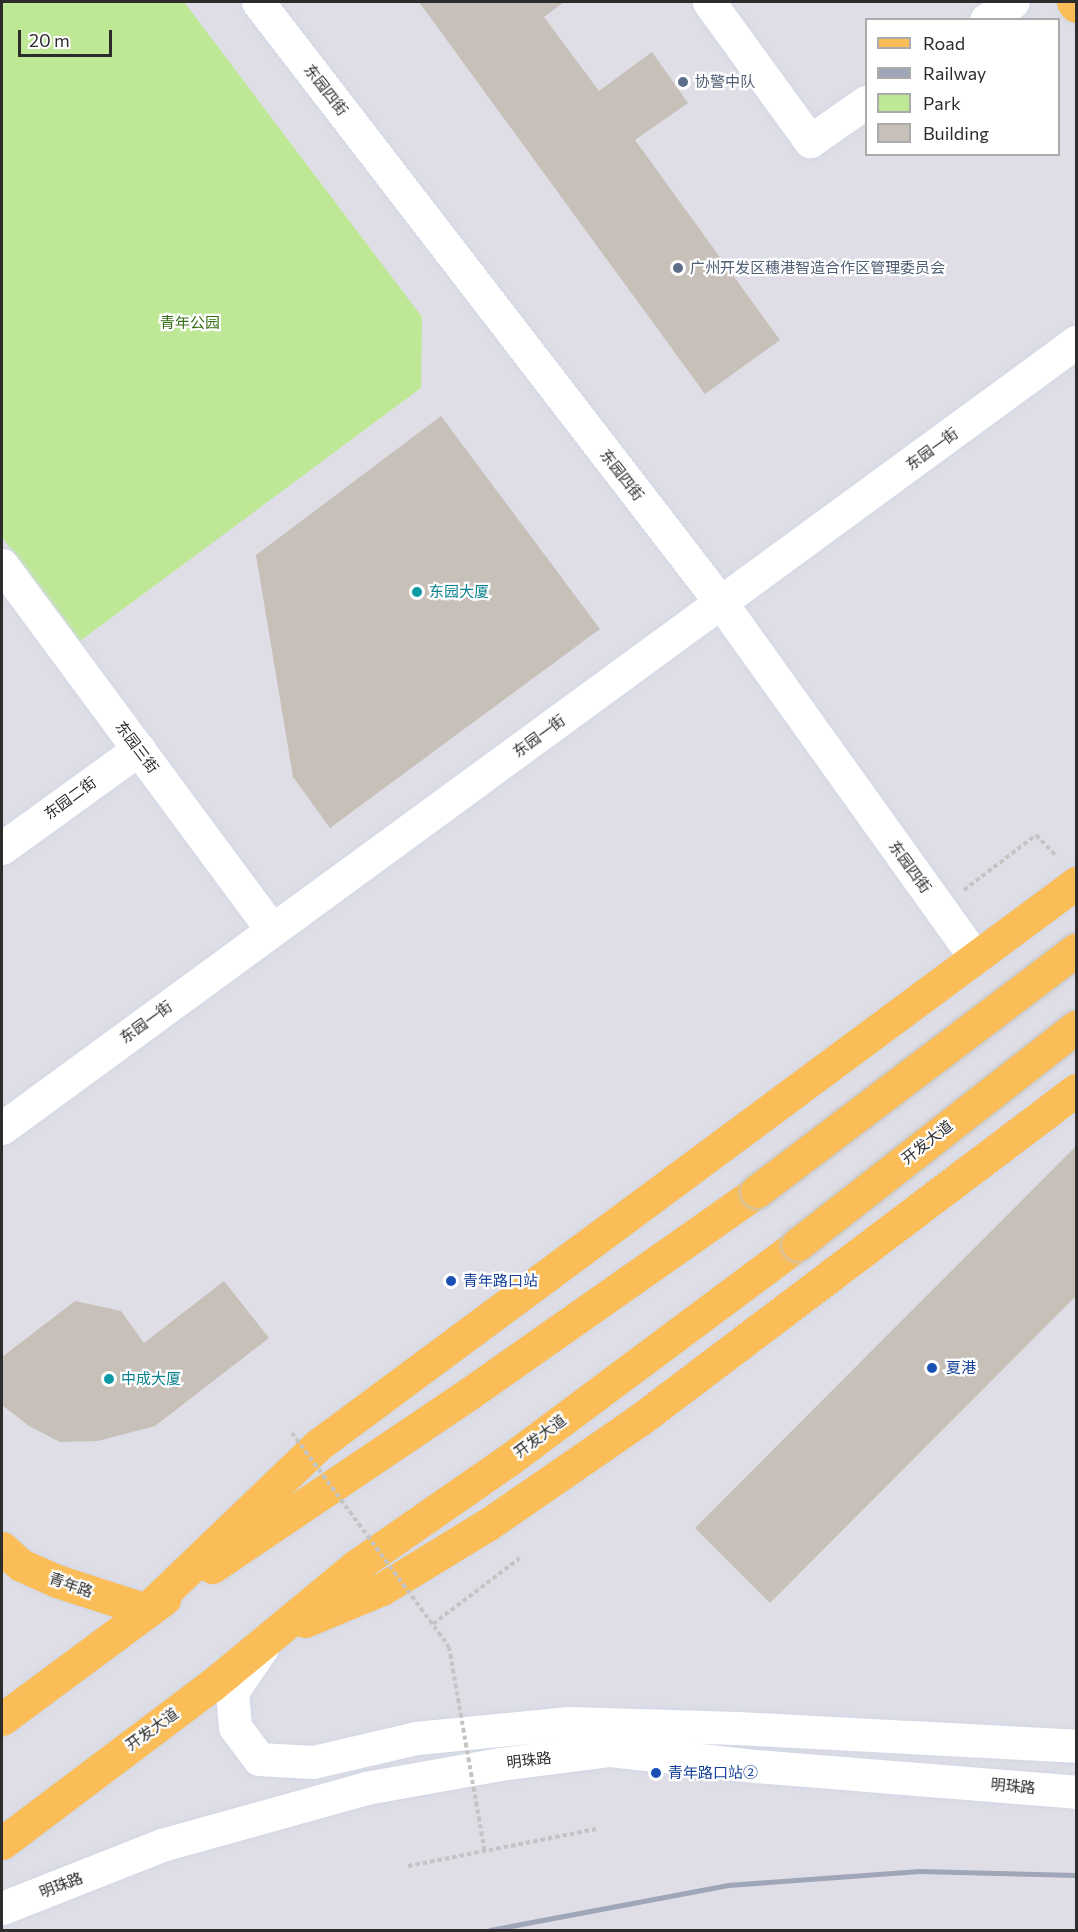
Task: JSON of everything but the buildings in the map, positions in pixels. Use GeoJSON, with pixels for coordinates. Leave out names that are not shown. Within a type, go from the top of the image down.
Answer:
{"type":"FeatureCollection","features":[{"type":"Feature","properties":{"kind":"main road"},"geometry":{"type":"LineString","coordinates":[[1073,2],[1077,6]]}},
{"type":"Feature","properties":{"kind":"main road"},"geometry":{"type":"LineString","coordinates":[[146,1610],[318,1445],[975,958],[1068,872]]}},
{"type":"Feature","properties":{"kind":"main road"},"geometry":{"type":"LineString","coordinates":[[2,1719],[146,1610],[470,1393],[757,1191],[1077,950]]}},
{"type":"Feature","properties":{"kind":"main road","name":"开发大道"},"geometry":{"type":"LineString","coordinates":[[2,1843],[212,1685],[356,1566],[510,1459],[798,1244],[1077,1027]]}},
{"type":"Feature","properties":{"kind":"main road"},"geometry":{"type":"LineString","coordinates":[[270,1636],[382,1589],[487,1525],[638,1421],[1077,1090]]}},
{"type":"Feature","properties":{"kind":"main road","name":"青年路"},"geometry":{"type":"LineString","coordinates":[[2,1548],[21,1565],[57,1581],[146,1610]]}},
{"type":"Feature","properties":{"kind":"street","name":"东园四街"},"geometry":{"type":"LineString","coordinates":[[258,2],[722,604],[975,958]]}},
{"type":"Feature","properties":{"kind":"street"},"geometry":{"type":"LineString","coordinates":[[709,2],[810,141],[865,103]]}},
{"type":"Feature","properties":{"kind":"street"},"geometry":{"type":"LineString","coordinates":[[989,18],[1013,2]]}},
{"type":"Feature","properties":{"kind":"street","name":"东园一街"},"geometry":{"type":"LineString","coordinates":[[2,1128],[271,929],[722,604],[1077,342]]}},
{"type":"Feature","properties":{"kind":"street","name":"东园三街"},"geometry":{"type":"LineString","coordinates":[[2,566],[271,929]]}},
{"type":"Feature","properties":{"kind":"street","name":"东园二街"},"geometry":{"type":"LineString","coordinates":[[2,848],[139,749]]}},
{"type":"Feature","properties":{"kind":"street"},"geometry":{"type":"LineString","coordinates":[[270,1636],[232,1692],[235,1727],[260,1759],[313,1762],[416,1738],[569,1723],[738,1728],[1077,1746]]}},
{"type":"Feature","properties":{"kind":"street","name":"明珠路"},"geometry":{"type":"LineString","coordinates":[[2,1908],[162,1845],[366,1788],[500,1764],[610,1750],[756,1766],[1077,1792]]}},
{"type":"Feature","properties":{"kind":"path"},"geometry":{"type":"LineString","coordinates":[[939,908],[1036,835],[1068,872]]}},
{"type":"Feature","properties":{"kind":"path"},"geometry":{"type":"LineString","coordinates":[[292,1433],[448,1647],[485,1853]]}},
{"type":"Feature","properties":{"kind":"path"},"geometry":{"type":"LineString","coordinates":[[433,1624],[520,1558]]}},
{"type":"Feature","properties":{"kind":"path"},"geometry":{"type":"LineString","coordinates":[[408,1866],[485,1853],[596,1829]]}},
{"type":"Feature","properties":{"kind":"shaded area"},"geometry":{"type":"Polygon","coordinates":[[[2,2],[1076,2],[1076,1930],[2,1930],[2,2]]]}},
{"type":"Feature","properties":{"kind":"green space","name":"青年公园"},"geometry":{"type":"Polygon","coordinates":[[[2,2],[184,2],[422,317],[421,388],[80,641],[2,537],[2,2]]]}},
{"type":"Feature","properties":{"kind":"railway"},"geometry":{"type":"LineString","coordinates":[[490,1930],[728,1885],[919,1871],[1076,1875]]}},
{"type":"Feature","properties":{"kind":"place","name":"协警中队"},"geometry":{"type":"Point","coordinates":[683,82]}},
{"type":"Feature","properties":{"kind":"place","name":"广州开发区穗港智造合作区管理委员会"},"geometry":{"type":"Point","coordinates":[678,268]}},
{"type":"Feature","properties":{"kind":"place","name":"东园大厦"},"geometry":{"type":"Point","coordinates":[417,592]}},
{"type":"Feature","properties":{"kind":"place","name":"青年路口站"},"geometry":{"type":"Point","coordinates":[451,1281]}},
{"type":"Feature","properties":{"kind":"place","name":"夏港"},"geometry":{"type":"Point","coordinates":[932,1368]}},
{"type":"Feature","properties":{"kind":"place","name":"中成大厦"},"geometry":{"type":"Point","coordinates":[109,1379]}},
{"type":"Feature","properties":{"kind":"place","name":"青年路口站②"},"geometry":{"type":"Point","coordinates":[656,1773]}}]}
